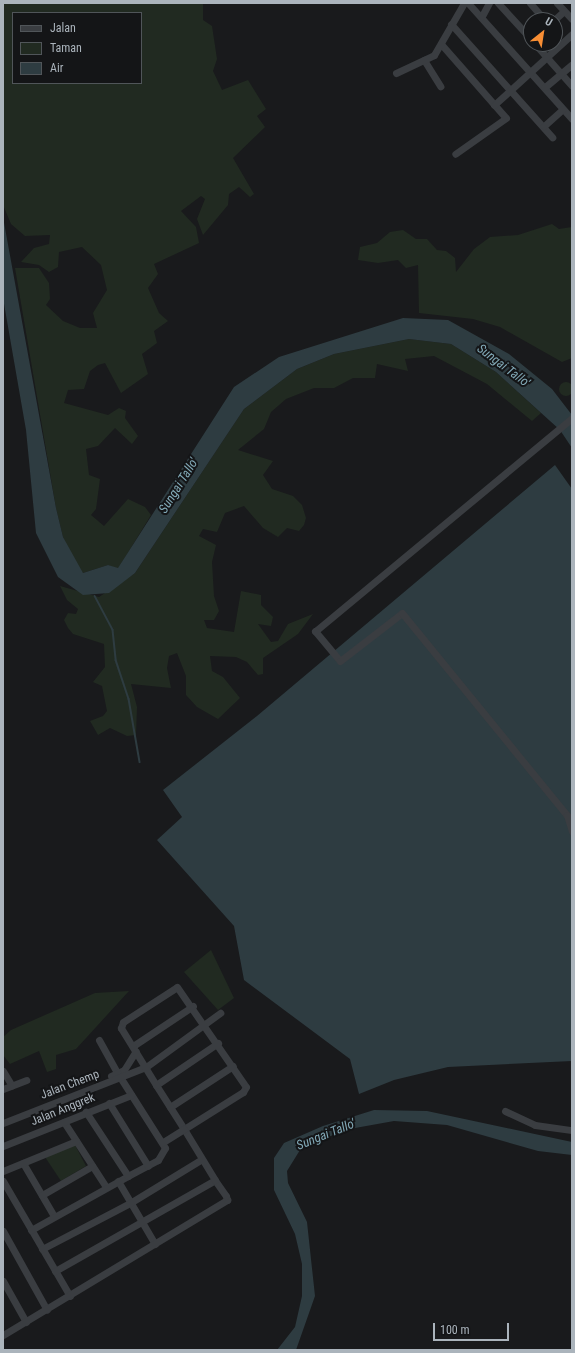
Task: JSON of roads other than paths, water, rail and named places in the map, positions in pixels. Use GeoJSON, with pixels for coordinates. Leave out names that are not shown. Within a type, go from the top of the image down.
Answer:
{"type":"FeatureCollection","features":[{"type":"Feature","properties":{"kind":"street"},"geometry":{"type":"LineString","coordinates":[[396,73],[434,55],[464,3]]}},
{"type":"Feature","properties":{"kind":"street"},"geometry":{"type":"LineString","coordinates":[[468,3],[482,16],[532,71],[572,119]]}},
{"type":"Feature","properties":{"kind":"street"},"geometry":{"type":"LineString","coordinates":[[482,16],[489,3]]}},
{"type":"Feature","properties":{"kind":"street"},"geometry":{"type":"LineString","coordinates":[[498,3],[523,30]]}},
{"type":"Feature","properties":{"kind":"street"},"geometry":{"type":"LineString","coordinates":[[530,3],[538,12]]}},
{"type":"Feature","properties":{"kind":"street"},"geometry":{"type":"LineString","coordinates":[[557,3],[572,19]]}},
{"type":"Feature","properties":{"kind":"street"},"geometry":{"type":"LineString","coordinates":[[451,24],[512,88],[552,137]]}},
{"type":"Feature","properties":{"kind":"street"},"geometry":{"type":"LineString","coordinates":[[494,104],[572,34]]}},
{"type":"Feature","properties":{"kind":"street"},"geometry":{"type":"LineString","coordinates":[[440,44],[494,104],[506,121],[455,154]]}},
{"type":"Feature","properties":{"kind":"street"},"geometry":{"type":"LineString","coordinates":[[542,52],[572,86]]}},
{"type":"Feature","properties":{"kind":"street"},"geometry":{"type":"LineString","coordinates":[[424,60],[440,86]]}},
{"type":"Feature","properties":{"kind":"street"},"geometry":{"type":"LineString","coordinates":[[545,87],[572,64]]}},
{"type":"Feature","properties":{"kind":"street"},"geometry":{"type":"LineString","coordinates":[[544,126],[563,109]]}},
{"type":"Feature","properties":{"kind":"street"},"geometry":{"type":"LineString","coordinates":[[572,418],[315,632],[340,661],[402,613],[567,815],[572,831]]}},
{"type":"Feature","properties":{"kind":"street"},"geometry":{"type":"LineString","coordinates":[[3,1333],[47,1310],[225,1203],[226,1196],[202,1159],[184,1130],[170,1107],[156,1085],[146,1067],[121,1028],[123,1022],[176,988],[193,1006],[206,1025],[243,1080],[245,1090],[184,1130],[163,1142]]}},
{"type":"Feature","properties":{"kind":"street"},"geometry":{"type":"LineString","coordinates":[[3,1119],[118,1075],[127,1067],[134,1049],[193,1006]]}},
{"type":"Feature","properties":{"kind":"street","name":"Jalan Chemp"},"geometry":{"type":"LineString","coordinates":[[3,1123],[118,1075],[146,1067],[206,1025],[220,1013]]}},
{"type":"Feature","properties":{"kind":"street"},"geometry":{"type":"LineString","coordinates":[[31,1230],[106,1187],[148,1166],[163,1154],[163,1142],[130,1095],[99,1040]]}},
{"type":"Feature","properties":{"kind":"street"},"geometry":{"type":"LineString","coordinates":[[156,1085],[218,1044]]}},
{"type":"Feature","properties":{"kind":"street"},"geometry":{"type":"LineString","coordinates":[[170,1107],[233,1066]]}},
{"type":"Feature","properties":{"kind":"street"},"geometry":{"type":"LineString","coordinates":[[3,1071],[12,1086]]}},
{"type":"Feature","properties":{"kind":"street"},"geometry":{"type":"LineString","coordinates":[[3,1089],[26,1080]]}},
{"type":"Feature","properties":{"kind":"street","name":"Jalan Anggrek"},"geometry":{"type":"LineString","coordinates":[[3,1146],[130,1095]]}},
{"type":"Feature","properties":{"kind":"street"},"geometry":{"type":"LineString","coordinates":[[109,1103],[148,1166]]}},
{"type":"Feature","properties":{"kind":"street"},"geometry":{"type":"LineString","coordinates":[[505,1111],[535,1125],[572,1130]]}},
{"type":"Feature","properties":{"kind":"street"},"geometry":{"type":"LineString","coordinates":[[86,1112],[128,1176]]}},
{"type":"Feature","properties":{"kind":"street"},"geometry":{"type":"LineString","coordinates":[[64,1122],[106,1187]]}},
{"type":"Feature","properties":{"kind":"street"},"geometry":{"type":"LineString","coordinates":[[3,1171],[76,1141]]}},
{"type":"Feature","properties":{"kind":"street"},"geometry":{"type":"LineString","coordinates":[[42,1249],[128,1204],[202,1159]]}},
{"type":"Feature","properties":{"kind":"street"},"geometry":{"type":"LineString","coordinates":[[24,1163],[54,1216]]}},
{"type":"Feature","properties":{"kind":"street"},"geometry":{"type":"LineString","coordinates":[[42,1195],[92,1166]]}},
{"type":"Feature","properties":{"kind":"street"},"geometry":{"type":"LineString","coordinates":[[55,1271],[216,1180]]}},
{"type":"Feature","properties":{"kind":"street"},"geometry":{"type":"LineString","coordinates":[[3,1181],[6,1196],[31,1230],[70,1296]]}},
{"type":"Feature","properties":{"kind":"street"},"geometry":{"type":"LineString","coordinates":[[116,1183],[128,1204],[142,1222],[155,1244]]}},
{"type":"Feature","properties":{"kind":"street"},"geometry":{"type":"LineString","coordinates":[[3,1231],[47,1310]]}},
{"type":"Feature","properties":{"kind":"street"},"geometry":{"type":"LineString","coordinates":[[3,1281],[26,1322]]}},
{"type":"Feature","properties":{"kind":"water","name":"Sungai Tallo'"},"geometry":{"type":"Polygon","coordinates":[[[3,217],[56,508],[63,537],[83,573],[108,565],[118,568],[234,387],[279,357],[403,318],[448,320],[509,354],[552,389],[572,415],[572,448],[560,430],[496,372],[451,344],[409,339],[334,354],[297,369],[244,409],[135,573],[109,593],[83,595],[58,577],[36,533],[26,430],[3,298],[3,217]]]}},
{"type":"Feature","properties":{"kind":"water"},"geometry":{"type":"Polygon","coordinates":[[[555,465],[572,489],[572,1061],[448,1067],[394,1080],[359,1094],[350,1059],[244,980],[234,926],[157,840],[182,817],[163,790],[257,716],[555,465]]]}},
{"type":"Feature","properties":{"kind":"water","name":"Sungai Tallo'"},"geometry":{"type":"Polygon","coordinates":[[[374,1110],[427,1111],[572,1142],[572,1155],[538,1151],[447,1125],[394,1121],[344,1130],[300,1150],[287,1171],[288,1183],[307,1222],[315,1296],[296,1350],[277,1350],[295,1327],[302,1296],[302,1264],[295,1234],[274,1190],[274,1158],[284,1143],[323,1126],[374,1110]]]}},
{"type":"Feature","properties":{"kind":"waterway"},"geometry":{"type":"LineString","coordinates":[[95,596],[113,630],[116,660],[129,699],[140,762]]}}]}
